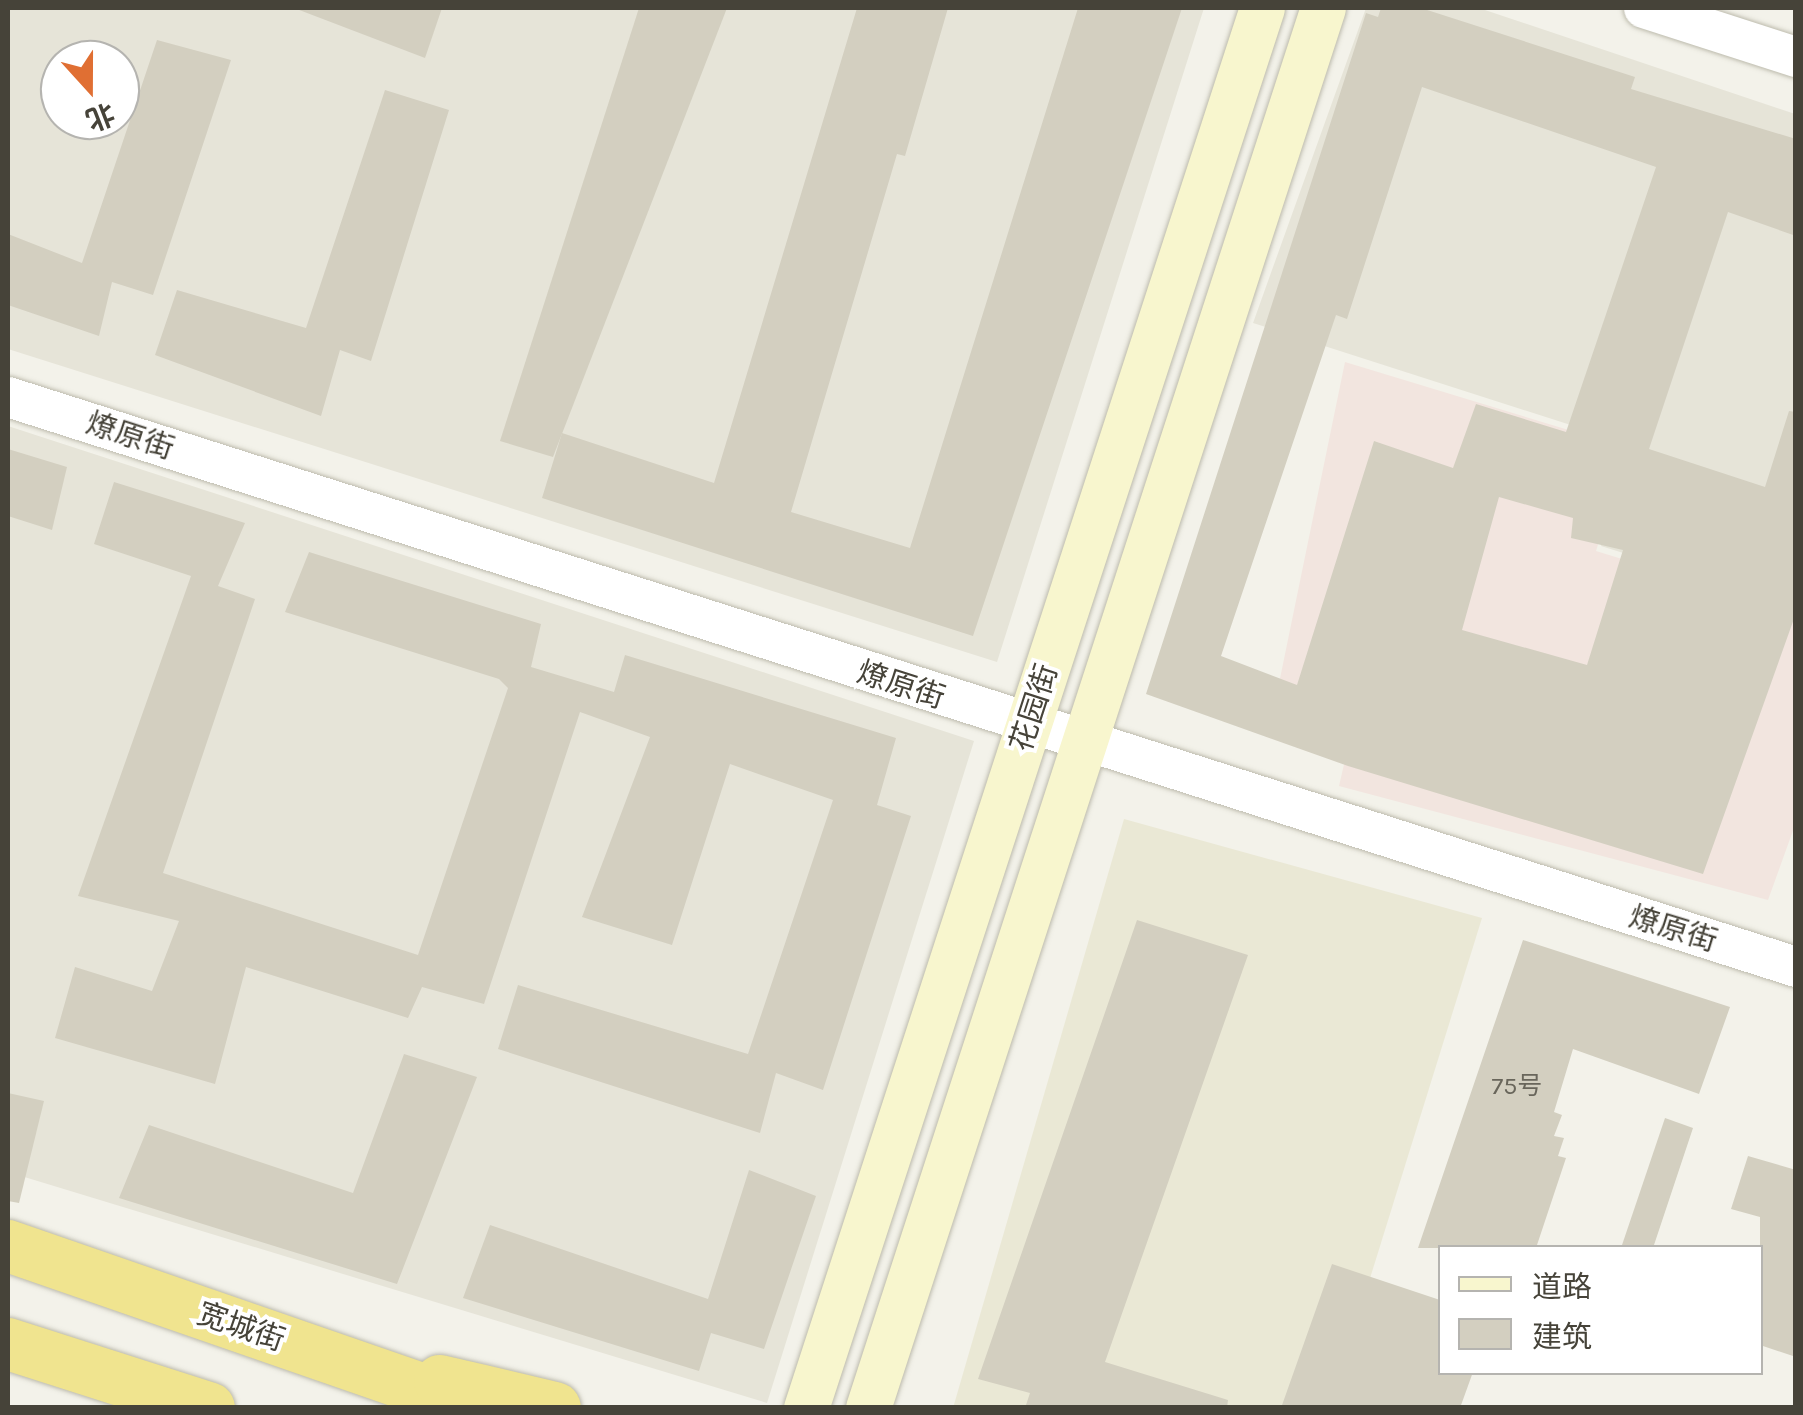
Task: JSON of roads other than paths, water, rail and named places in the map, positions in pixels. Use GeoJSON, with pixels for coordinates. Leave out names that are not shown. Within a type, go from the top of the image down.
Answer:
{"type":"FeatureCollection","features":[{"type":"Feature","properties":{"kind":"highway","name":"宽城街"},"geometry":{"type":"LineString","coordinates":[[8,1246],[476,1408]]}},
{"type":"Feature","properties":{"kind":"highway"},"geometry":{"type":"LineString","coordinates":[[8,1344],[210,1408]]}},
{"type":"Feature","properties":{"kind":"highway"},"geometry":{"type":"LineString","coordinates":[[323,1355],[556,1408]]}},
{"type":"Feature","properties":{"kind":"main road","name":"花园街"},"geometry":{"type":"LineString","coordinates":[[806,1408],[1262,8]]}},
{"type":"Feature","properties":{"kind":"main road","name":"花园街"},"geometry":{"type":"LineString","coordinates":[[868,1408],[1323,8]]}},
{"type":"Feature","properties":{"kind":"street"},"geometry":{"type":"LineString","coordinates":[[1644,8],[1796,57]]}},
{"type":"Feature","properties":{"kind":"street","name":"燎原街"},"geometry":{"type":"LineString","coordinates":[[8,397],[1084,744],[1796,968]]}}]}
